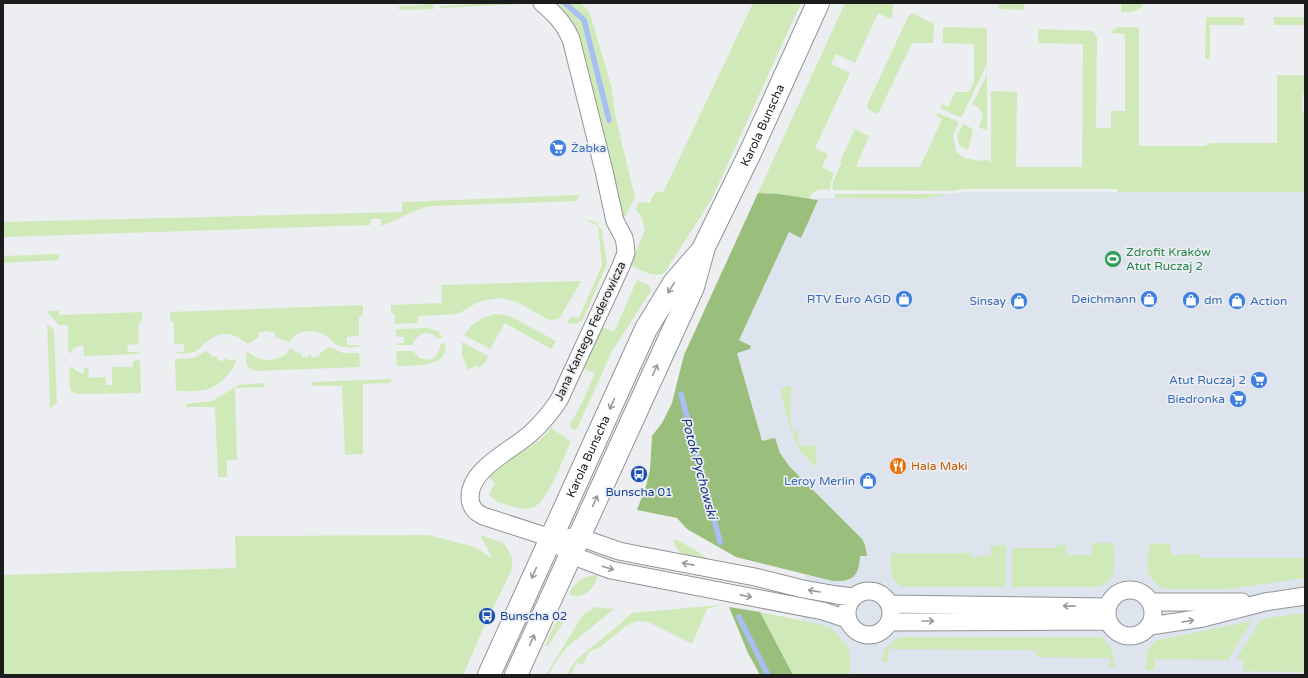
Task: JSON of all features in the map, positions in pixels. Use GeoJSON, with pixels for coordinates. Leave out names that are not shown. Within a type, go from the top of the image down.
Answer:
{"type":"FeatureCollection","features":[{"type":"Feature","properties":{"kind":"main road","name":"Karola Bunscha"},"geometry":{"type":"LineString","coordinates":[[516,675],[693,287],[704,248],[751,151],[818,3]]}},
{"type":"Feature","properties":{"kind":"main road","name":"Karola Bunscha"},"geometry":{"type":"LineString","coordinates":[[489,675],[646,330],[674,283],[704,248]]}},
{"type":"Feature","properties":{"kind":"street","name":"Jana Kantego Federowicza"},"geometry":{"type":"LineString","coordinates":[[542,3],[565,26],[571,39],[604,170],[615,221],[624,238],[626,253],[559,400],[551,412],[534,430],[525,438],[495,458],[484,469],[473,485],[470,498],[472,507],[478,514],[551,538]]}},
{"type":"Feature","properties":{"kind":"street"},"geometry":{"type":"LineString","coordinates":[[551,538],[575,546],[618,551],[755,577],[803,589],[837,595],[853,596],[872,590],[882,595],[889,604],[891,615],[886,628],[874,635],[866,635],[857,632],[847,619],[848,606],[853,596]]}},
{"type":"Feature","properties":{"kind":"street"},"geometry":{"type":"LineString","coordinates":[[575,546],[612,570],[817,610],[847,619]]}},
{"type":"Feature","properties":{"kind":"street"},"geometry":{"type":"LineString","coordinates":[[1124,590],[1132,590],[1140,592],[1151,602],[1153,614],[1150,626],[1144,632],[1138,635],[1123,635],[1112,627],[1108,614],[1111,599],[1117,594],[1124,590]]}},
{"type":"Feature","properties":{"kind":"street"},"geometry":{"type":"LineString","coordinates":[[1150,626],[1203,618],[1265,602],[1305,596]]}},
{"type":"Feature","properties":{"kind":"street"},"geometry":{"type":"LineString","coordinates":[[1151,602],[1265,602]]}},
{"type":"Feature","properties":{"kind":"street"},"geometry":{"type":"LineString","coordinates":[[889,604],[1108,614]]}},
{"type":"Feature","properties":{"kind":"street"},"geometry":{"type":"LineString","coordinates":[[889,622],[1108,614]]}},
{"type":"Feature","properties":{"kind":"shaded area"},"geometry":{"type":"Polygon","coordinates":[[[963,192],[1305,192],[1305,675],[808,675],[799,638],[810,539],[762,442],[737,353],[739,340],[789,232],[819,198],[921,199],[963,192]]]}},
{"type":"Feature","properties":{"kind":"green space"},"geometry":{"type":"Polygon","coordinates":[[[423,3],[433,3],[434,9],[399,10],[399,6],[423,5],[423,3]]]}},
{"type":"Feature","properties":{"kind":"green space"},"geometry":{"type":"Polygon","coordinates":[[[489,3],[521,4],[440,8],[440,6],[489,3]]]}},
{"type":"Feature","properties":{"kind":"green space"},"geometry":{"type":"Polygon","coordinates":[[[558,3],[580,3],[590,14],[611,85],[616,119],[635,197],[625,217],[622,217],[586,60],[578,34],[566,12],[558,3]]]}},
{"type":"Feature","properties":{"kind":"green space"},"geometry":{"type":"Polygon","coordinates":[[[753,3],[801,3],[714,194],[665,272],[656,275],[648,273],[630,265],[645,230],[641,216],[635,209],[639,202],[650,203],[654,194],[658,191],[663,193],[753,3]]]}},
{"type":"Feature","properties":{"kind":"green space"},"geometry":{"type":"Polygon","coordinates":[[[845,3],[889,3],[893,5],[893,12],[891,19],[878,13],[855,63],[836,54],[831,64],[850,73],[815,148],[828,154],[822,167],[834,173],[830,190],[817,190],[809,199],[779,194],[758,193],[845,3]]]}},
{"type":"Feature","properties":{"kind":"green space"},"geometry":{"type":"Polygon","coordinates":[[[999,3],[1024,3],[1024,8],[1022,10],[1001,9],[998,8],[999,3]]]}},
{"type":"Feature","properties":{"kind":"green space"},"geometry":{"type":"Polygon","coordinates":[[[1121,3],[1144,3],[1140,9],[1131,12],[1121,12],[1121,3]]]}},
{"type":"Feature","properties":{"kind":"green space"},"geometry":{"type":"Polygon","coordinates":[[[912,13],[934,24],[933,43],[912,43],[878,114],[869,110],[867,105],[908,17],[912,13]]]}},
{"type":"Feature","properties":{"kind":"green space"},"geometry":{"type":"Polygon","coordinates":[[[1206,17],[1244,17],[1244,25],[1210,25],[1210,59],[1205,59],[1206,17]]]}},
{"type":"Feature","properties":{"kind":"green space"},"geometry":{"type":"Polygon","coordinates":[[[1274,17],[1305,17],[1305,25],[1274,25],[1274,17]]]}},
{"type":"Feature","properties":{"kind":"green space"},"geometry":{"type":"Polygon","coordinates":[[[943,27],[987,28],[987,64],[961,118],[940,108],[942,104],[948,107],[955,92],[969,92],[974,82],[974,44],[943,43],[943,27]]]}},
{"type":"Feature","properties":{"kind":"green space"},"geometry":{"type":"Polygon","coordinates":[[[1119,27],[1137,27],[1139,29],[1139,146],[1205,146],[1210,143],[1277,143],[1277,75],[1305,75],[1305,94],[1303,94],[1302,111],[1305,111],[1305,192],[1117,192],[1117,189],[963,189],[952,191],[833,190],[833,181],[842,162],[840,161],[855,129],[869,136],[856,167],[920,167],[942,119],[936,116],[938,113],[959,122],[953,134],[956,152],[965,158],[982,161],[985,159],[991,162],[991,91],[1017,92],[1016,167],[1082,167],[1083,44],[1038,43],[1038,29],[1093,31],[1097,38],[1096,128],[1111,128],[1111,111],[1125,111],[1125,34],[1111,33],[1119,27]]]}},
{"type":"Feature","properties":{"kind":"green space"},"geometry":{"type":"Polygon","coordinates":[[[987,74],[987,131],[979,127],[983,114],[978,107],[972,105],[987,74]]]}},
{"type":"Feature","properties":{"kind":"green space"},"geometry":{"type":"Polygon","coordinates":[[[963,124],[973,129],[968,150],[960,146],[957,136],[963,124]]]}},
{"type":"Feature","properties":{"kind":"green space"},"geometry":{"type":"Polygon","coordinates":[[[758,193],[779,194],[818,200],[801,238],[789,232],[739,340],[751,346],[750,349],[737,353],[762,441],[775,438],[780,453],[789,466],[862,539],[865,545],[867,556],[860,556],[856,573],[850,579],[846,580],[833,581],[736,557],[687,529],[677,518],[637,510],[650,470],[652,436],[662,423],[672,403],[684,355],[758,193]]]}},
{"type":"Feature","properties":{"kind":"green space"},"geometry":{"type":"Polygon","coordinates":[[[835,194],[951,194],[921,199],[835,198],[835,194]]]}},
{"type":"Feature","properties":{"kind":"green space"},"geometry":{"type":"Polygon","coordinates":[[[579,195],[576,201],[433,206],[422,208],[384,225],[381,225],[381,219],[371,219],[370,225],[3,237],[3,222],[402,212],[402,202],[579,195]]]}},
{"type":"Feature","properties":{"kind":"green space"},"geometry":{"type":"Polygon","coordinates":[[[586,220],[593,221],[596,223],[602,230],[607,264],[583,319],[575,324],[567,323],[570,317],[579,318],[602,265],[598,226],[586,220]]]}},
{"type":"Feature","properties":{"kind":"green space"},"geometry":{"type":"Polygon","coordinates":[[[59,254],[59,260],[3,263],[3,256],[59,254]]]}},
{"type":"Feature","properties":{"kind":"green space"},"geometry":{"type":"Polygon","coordinates":[[[637,280],[648,285],[651,291],[612,351],[577,429],[574,430],[569,426],[583,401],[595,373],[582,368],[601,326],[614,332],[637,280]]]}},
{"type":"Feature","properties":{"kind":"green space"},"geometry":{"type":"Polygon","coordinates":[[[581,281],[559,319],[549,320],[517,302],[502,298],[478,302],[458,314],[418,316],[418,323],[395,324],[395,316],[391,312],[391,305],[442,303],[441,285],[581,281]]]}},
{"type":"Feature","properties":{"kind":"green space"},"geometry":{"type":"Polygon","coordinates":[[[363,305],[363,313],[359,318],[359,336],[347,337],[347,345],[359,345],[359,347],[345,347],[337,345],[325,335],[315,331],[305,331],[300,333],[289,342],[275,337],[275,333],[266,331],[258,333],[259,337],[248,344],[232,335],[222,334],[211,338],[197,351],[191,353],[175,353],[184,351],[184,344],[174,344],[174,323],[170,320],[170,312],[363,305]]]}},
{"type":"Feature","properties":{"kind":"green space"},"geometry":{"type":"Polygon","coordinates":[[[46,311],[59,311],[59,315],[142,312],[142,320],[138,325],[139,344],[127,345],[128,352],[139,352],[140,354],[84,356],[83,345],[74,348],[70,354],[68,350],[68,325],[59,325],[46,311]]]}},
{"type":"Feature","properties":{"kind":"green space"},"geometry":{"type":"Polygon","coordinates":[[[496,314],[510,316],[556,341],[551,349],[505,323],[490,349],[464,335],[470,327],[478,321],[496,314]]]}},
{"type":"Feature","properties":{"kind":"green space"},"geometry":{"type":"Polygon","coordinates":[[[47,324],[54,330],[57,402],[50,409],[47,324]]]}},
{"type":"Feature","properties":{"kind":"green space"},"geometry":{"type":"Polygon","coordinates":[[[429,328],[439,332],[442,337],[439,339],[431,334],[424,333],[415,340],[412,345],[397,345],[397,343],[404,343],[404,337],[396,336],[396,329],[429,328]]]}},
{"type":"Feature","properties":{"kind":"green space"},"geometry":{"type":"Polygon","coordinates":[[[462,342],[488,356],[485,363],[478,368],[476,365],[468,370],[462,355],[462,342]]]}},
{"type":"Feature","properties":{"kind":"green space"},"geometry":{"type":"Polygon","coordinates":[[[445,343],[445,351],[442,357],[436,361],[429,364],[397,366],[396,351],[413,351],[419,358],[430,360],[437,354],[440,345],[445,343]]]}},
{"type":"Feature","properties":{"kind":"green space"},"geometry":{"type":"Polygon","coordinates":[[[329,347],[343,353],[359,353],[360,367],[255,371],[249,368],[246,362],[247,351],[257,358],[271,360],[287,354],[290,348],[302,355],[302,357],[308,358],[308,355],[311,355],[312,358],[320,356],[319,354],[329,347]]]}},
{"type":"Feature","properties":{"kind":"green space"},"geometry":{"type":"Polygon","coordinates":[[[206,351],[212,356],[218,357],[218,360],[224,361],[225,358],[227,358],[228,361],[236,359],[233,368],[212,388],[196,391],[176,391],[175,359],[194,358],[206,351]]]}},
{"type":"Feature","properties":{"kind":"green space"},"geometry":{"type":"Polygon","coordinates":[[[140,360],[141,393],[76,394],[70,390],[69,369],[72,366],[74,369],[82,373],[84,373],[84,368],[88,367],[89,378],[106,377],[106,385],[112,385],[112,367],[133,367],[133,361],[140,360]]]}},
{"type":"Feature","properties":{"kind":"green space"},"geometry":{"type":"Polygon","coordinates":[[[391,379],[390,383],[363,384],[363,454],[345,455],[342,386],[313,386],[312,382],[391,379]]]}},
{"type":"Feature","properties":{"kind":"green space"},"geometry":{"type":"Polygon","coordinates":[[[264,383],[264,387],[235,388],[237,460],[227,460],[227,477],[218,477],[215,407],[186,407],[186,404],[213,401],[238,385],[264,383]]]}},
{"type":"Feature","properties":{"kind":"green space"},"geometry":{"type":"Polygon","coordinates":[[[787,386],[791,387],[791,424],[793,429],[791,430],[781,395],[782,389],[787,386]]]}},
{"type":"Feature","properties":{"kind":"green space"},"geometry":{"type":"Polygon","coordinates":[[[551,428],[569,440],[570,443],[555,478],[545,496],[539,503],[531,508],[510,506],[493,499],[489,494],[495,483],[489,477],[503,464],[539,441],[551,428]]]}},
{"type":"Feature","properties":{"kind":"green space"},"geometry":{"type":"Polygon","coordinates":[[[793,429],[798,431],[798,445],[816,446],[817,468],[799,449],[792,434],[795,433],[793,429]]]}},
{"type":"Feature","properties":{"kind":"green space"},"geometry":{"type":"Polygon","coordinates":[[[428,535],[475,547],[493,559],[480,535],[501,542],[506,546],[512,558],[512,569],[488,618],[463,675],[3,675],[3,575],[236,568],[235,536],[428,535]]]}},
{"type":"Feature","properties":{"kind":"green space"},"geometry":{"type":"Polygon","coordinates":[[[674,539],[682,542],[709,559],[692,557],[681,553],[675,545],[674,539]]]}},
{"type":"Feature","properties":{"kind":"green space"},"geometry":{"type":"Polygon","coordinates":[[[1092,543],[1114,543],[1115,557],[1113,572],[1112,576],[1106,583],[1096,587],[1012,587],[1012,548],[1057,548],[1057,545],[1066,545],[1066,555],[1092,555],[1092,543]]]}},
{"type":"Feature","properties":{"kind":"green space"},"geometry":{"type":"Polygon","coordinates":[[[1149,543],[1170,544],[1171,555],[1199,554],[1199,558],[1305,558],[1305,578],[1228,589],[1168,589],[1160,587],[1153,581],[1148,571],[1147,559],[1149,557],[1149,543]]]}},
{"type":"Feature","properties":{"kind":"green space"},"geometry":{"type":"Polygon","coordinates":[[[1006,545],[1006,587],[904,587],[899,585],[893,577],[891,568],[891,553],[971,553],[971,557],[991,556],[991,546],[1006,545]]]}},
{"type":"Feature","properties":{"kind":"green space"},"geometry":{"type":"Polygon","coordinates":[[[598,575],[594,585],[584,595],[574,596],[569,594],[580,580],[589,576],[598,575]]]}},
{"type":"Feature","properties":{"kind":"green space"},"geometry":{"type":"Polygon","coordinates":[[[720,605],[707,609],[692,644],[648,622],[636,621],[626,626],[600,647],[589,652],[583,665],[577,662],[571,675],[566,675],[577,659],[620,624],[631,613],[720,605]]]}},
{"type":"Feature","properties":{"kind":"green space"},"geometry":{"type":"Polygon","coordinates":[[[596,607],[614,609],[567,647],[548,675],[546,675],[582,616],[596,607]]]}},
{"type":"Feature","properties":{"kind":"green space"},"geometry":{"type":"Polygon","coordinates":[[[729,607],[760,612],[793,675],[760,675],[748,653],[729,607]]]}},
{"type":"Feature","properties":{"kind":"green space"},"geometry":{"type":"Polygon","coordinates":[[[760,612],[819,624],[832,629],[845,643],[848,649],[850,656],[850,675],[793,675],[760,612]]]}},
{"type":"Feature","properties":{"kind":"green space"},"geometry":{"type":"Polygon","coordinates":[[[560,613],[567,616],[548,646],[545,645],[560,613]]]}},
{"type":"Feature","properties":{"kind":"green space"},"geometry":{"type":"Polygon","coordinates":[[[1305,613],[1305,672],[1243,671],[1243,659],[1237,658],[1261,619],[1305,613]]]}},
{"type":"Feature","properties":{"kind":"green space"},"geometry":{"type":"Polygon","coordinates":[[[1252,621],[1230,656],[1230,660],[1155,659],[1155,669],[1151,671],[1145,669],[1148,663],[1146,656],[1148,650],[1152,644],[1158,640],[1252,621]]]}},
{"type":"Feature","properties":{"kind":"green space"},"geometry":{"type":"Polygon","coordinates":[[[902,637],[1101,637],[1111,648],[1113,663],[1116,666],[1112,668],[1109,667],[1109,658],[1036,657],[1036,650],[889,649],[888,661],[884,663],[882,660],[886,648],[892,642],[902,637]]]}},
{"type":"Feature","properties":{"kind":"waterway","name":"Potok Pychowski"},"geometry":{"type":"LineString","coordinates":[[565,3],[584,20],[609,120]]}},
{"type":"Feature","properties":{"kind":"waterway","name":"Potok Pychowski"},"geometry":{"type":"LineString","coordinates":[[681,394],[720,542]]}},
{"type":"Feature","properties":{"kind":"waterway","name":"Potok Pychowski"},"geometry":{"type":"LineString","coordinates":[[739,617],[768,675]]}},
{"type":"Feature","properties":{"kind":"place","name":"Żabka"},"geometry":{"type":"Point","coordinates":[558,148]}},
{"type":"Feature","properties":{"kind":"place","name":"Zdrofit Kraków Atut Ruczaj 2"},"geometry":{"type":"Point","coordinates":[1113,259]}},
{"type":"Feature","properties":{"kind":"place","name":"RTV Euro AGD"},"geometry":{"type":"Point","coordinates":[904,299]}},
{"type":"Feature","properties":{"kind":"place","name":"Deichmann"},"geometry":{"type":"Point","coordinates":[1149,299]}},
{"type":"Feature","properties":{"kind":"place","name":"dm"},"geometry":{"type":"Point","coordinates":[1191,300]}},
{"type":"Feature","properties":{"kind":"place","name":"Sinsay"},"geometry":{"type":"Point","coordinates":[1019,301]}},
{"type":"Feature","properties":{"kind":"place","name":"Action"},"geometry":{"type":"Point","coordinates":[1237,301]}},
{"type":"Feature","properties":{"kind":"place","name":"Atut Ruczaj 2"},"geometry":{"type":"Point","coordinates":[1259,380]}},
{"type":"Feature","properties":{"kind":"place","name":"Biedronka"},"geometry":{"type":"Point","coordinates":[1238,399]}},
{"type":"Feature","properties":{"kind":"place","name":"Hala Maki"},"geometry":{"type":"Point","coordinates":[898,466]}},
{"type":"Feature","properties":{"kind":"place","name":"Bunscha 01"},"geometry":{"type":"Point","coordinates":[639,474]}},
{"type":"Feature","properties":{"kind":"place","name":"Leroy Merlin"},"geometry":{"type":"Point","coordinates":[868,481]}},
{"type":"Feature","properties":{"kind":"place","name":"Bunscha 02"},"geometry":{"type":"Point","coordinates":[487,616]}}]}
